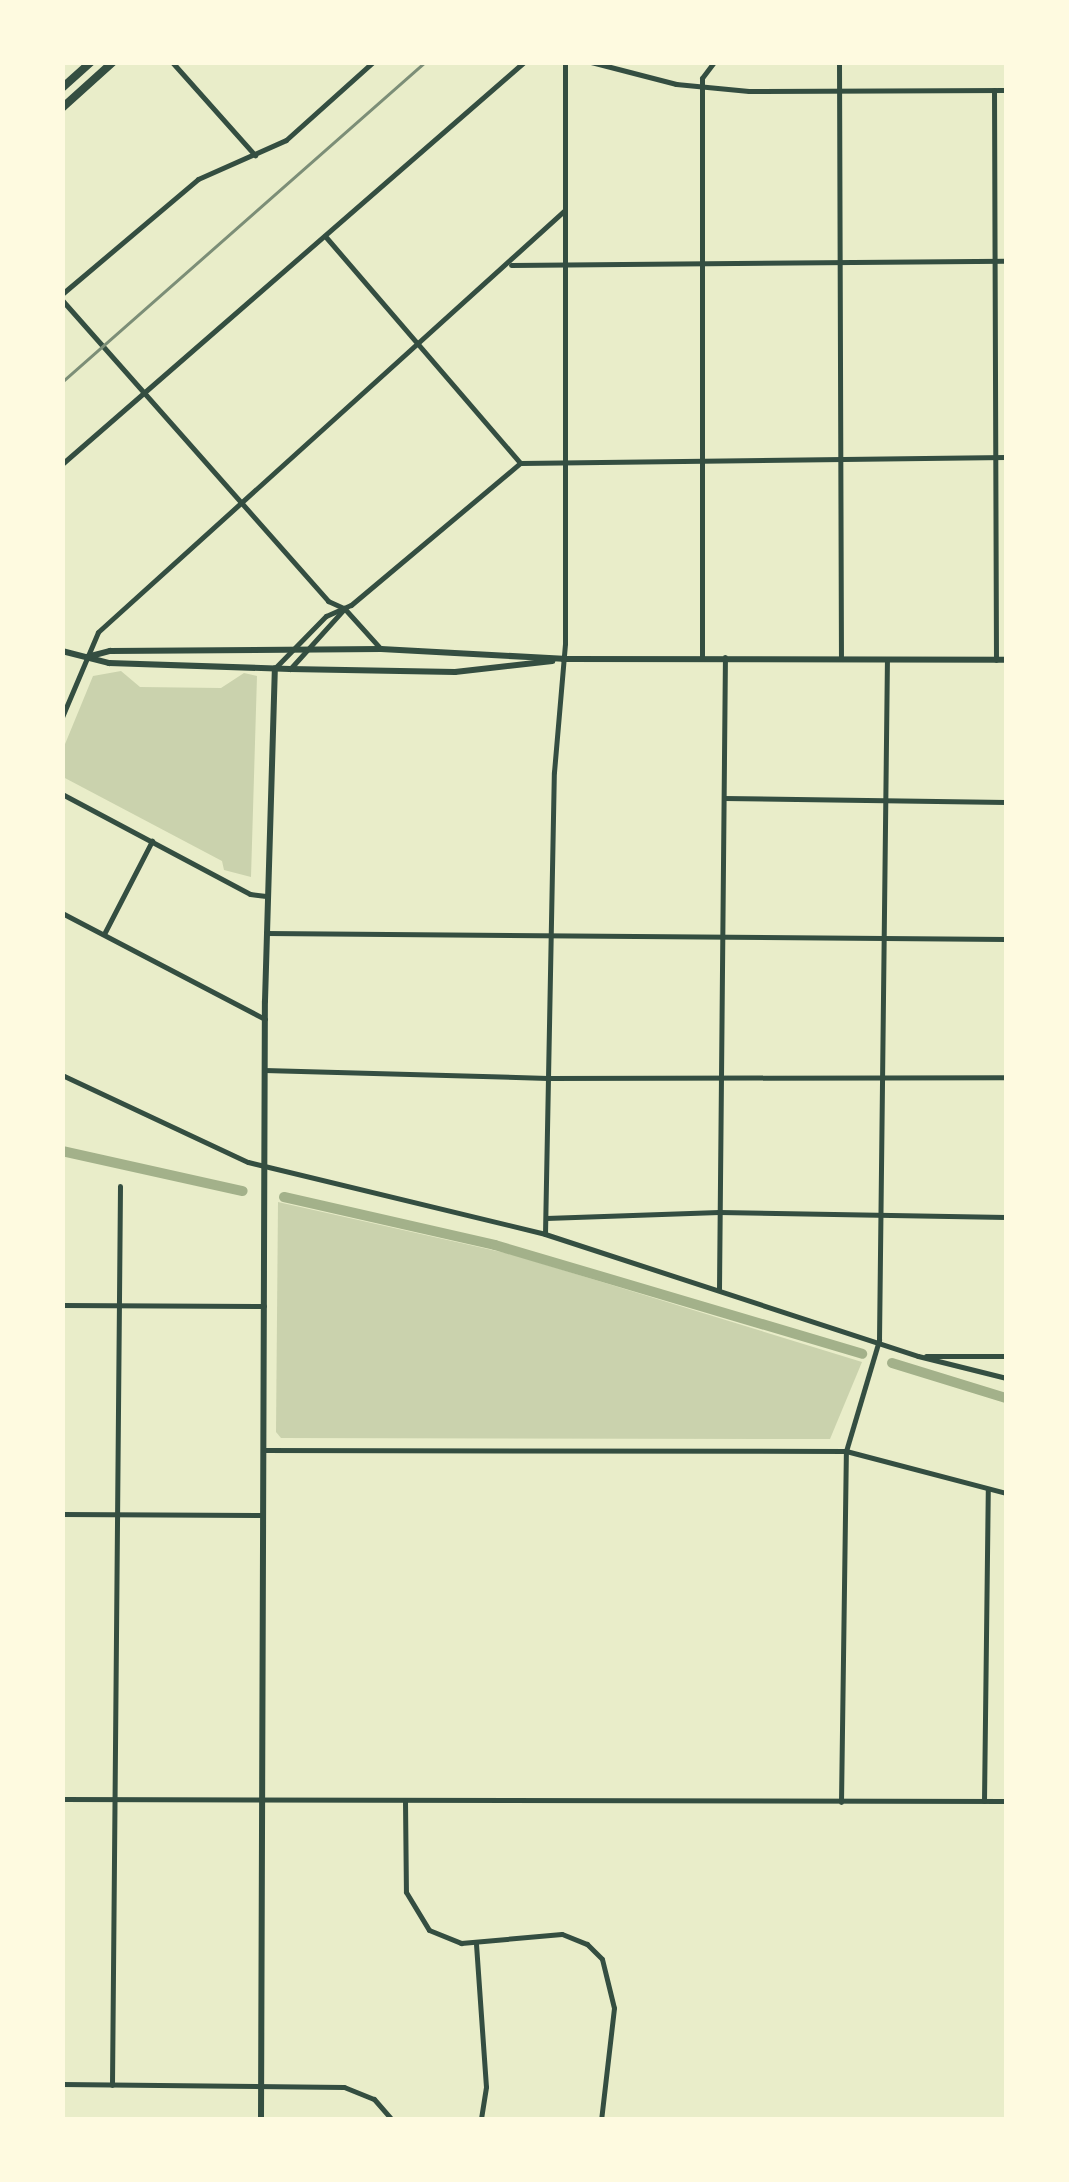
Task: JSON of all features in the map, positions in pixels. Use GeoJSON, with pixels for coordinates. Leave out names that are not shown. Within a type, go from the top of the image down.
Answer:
{"type":"FeatureCollection","features":[{"type":"Feature","properties":{"kind":"main road"},"geometry":{"type":"LineString","coordinates":[[62,88],[91,62]]}},
{"type":"Feature","properties":{"kind":"main road"},"geometry":{"type":"LineString","coordinates":[[62,108],[113,62]]}},
{"type":"Feature","properties":{"kind":"street"},"geometry":{"type":"LineString","coordinates":[[172,62],[255,156]]}},
{"type":"Feature","properties":{"kind":"street"},"geometry":{"type":"LineString","coordinates":[[372,62],[286,140],[198,179],[62,297],[330,602],[344,608],[381,649]]}},
{"type":"Feature","properties":{"kind":"street"},"geometry":{"type":"LineString","coordinates":[[62,464],[524,62]]}},
{"type":"Feature","properties":{"kind":"street"},"geometry":{"type":"LineString","coordinates":[[545,1234],[563,659],[565,62]]}},
{"type":"Feature","properties":{"kind":"street"},"geometry":{"type":"LineString","coordinates":[[702,658],[702,87],[703,72],[714,62]]}},
{"type":"Feature","properties":{"kind":"street"},"geometry":{"type":"LineString","coordinates":[[840,62],[840,659]]}},
{"type":"Feature","properties":{"kind":"street"},"geometry":{"type":"LineString","coordinates":[[593,63],[702,87],[1006,90]]}},
{"type":"Feature","properties":{"kind":"street"},"geometry":{"type":"LineString","coordinates":[[994,90],[996,660]]}},
{"type":"Feature","properties":{"kind":"street"},"geometry":{"type":"LineString","coordinates":[[62,717],[98,632],[422,345],[564,211]]}},
{"type":"Feature","properties":{"kind":"street"},"geometry":{"type":"LineString","coordinates":[[325,236],[520,463]]}},
{"type":"Feature","properties":{"kind":"street"},"geometry":{"type":"LineString","coordinates":[[509,266],[564,261],[1006,261]]}},
{"type":"Feature","properties":{"kind":"street"},"geometry":{"type":"LineString","coordinates":[[261,2120],[264,1019],[275,668],[286,652],[520,463],[565,458],[1006,457]]}},
{"type":"Feature","properties":{"kind":"street"},"geometry":{"type":"LineString","coordinates":[[276,680],[344,608]]}},
{"type":"Feature","properties":{"kind":"street"},"geometry":{"type":"LineString","coordinates":[[87,657],[110,651],[381,649],[563,659],[1006,660]]}},
{"type":"Feature","properties":{"kind":"street"},"geometry":{"type":"LineString","coordinates":[[62,651],[87,657],[290,669],[510,670],[563,659]]}},
{"type":"Feature","properties":{"kind":"street"},"geometry":{"type":"LineString","coordinates":[[719,1289],[726,658]]}},
{"type":"Feature","properties":{"kind":"street"},"geometry":{"type":"LineString","coordinates":[[841,1802],[846,1451],[879,1340],[887,660]]}},
{"type":"Feature","properties":{"kind":"street"},"geometry":{"type":"LineString","coordinates":[[62,794],[250,894],[266,896]]}},
{"type":"Feature","properties":{"kind":"street"},"geometry":{"type":"LineString","coordinates":[[724,798],[1006,802]]}},
{"type":"Feature","properties":{"kind":"street"},"geometry":{"type":"LineString","coordinates":[[104,934],[152,841]]}},
{"type":"Feature","properties":{"kind":"street"},"geometry":{"type":"LineString","coordinates":[[62,913],[264,1019]]}},
{"type":"Feature","properties":{"kind":"street"},"geometry":{"type":"LineString","coordinates":[[266,933],[1006,939]]}},
{"type":"Feature","properties":{"kind":"street"},"geometry":{"type":"LineString","coordinates":[[264,1070],[548,1078],[720,1074],[1006,1077]]}},
{"type":"Feature","properties":{"kind":"street"},"geometry":{"type":"LineString","coordinates":[[62,1075],[175,1133],[263,1166],[545,1234],[879,1340],[918,1356],[1006,1378]]}},
{"type":"Feature","properties":{"kind":"street"},"geometry":{"type":"LineString","coordinates":[[112,2084],[120,1186]]}},
{"type":"Feature","properties":{"kind":"street"},"geometry":{"type":"LineString","coordinates":[[546,1218],[720,1212],[1006,1217]]}},
{"type":"Feature","properties":{"kind":"street"},"geometry":{"type":"LineString","coordinates":[[62,1306],[264,1306]]}},
{"type":"Feature","properties":{"kind":"street"},"geometry":{"type":"LineString","coordinates":[[918,1356],[1006,1356]]}},
{"type":"Feature","properties":{"kind":"street"},"geometry":{"type":"LineString","coordinates":[[263,1450],[846,1451],[1006,1493]]}},
{"type":"Feature","properties":{"kind":"street"},"geometry":{"type":"LineString","coordinates":[[984,1801],[988,1488]]}},
{"type":"Feature","properties":{"kind":"street"},"geometry":{"type":"LineString","coordinates":[[62,1514],[262,1515]]}},
{"type":"Feature","properties":{"kind":"street"},"geometry":{"type":"LineString","coordinates":[[62,1800],[1006,1802]]}},
{"type":"Feature","properties":{"kind":"street"},"geometry":{"type":"LineString","coordinates":[[405,1800],[404,1883],[414,1910],[439,1936],[476,1943],[562,1934],[588,1944],[602,1959],[614,2008],[601,2120]]}},
{"type":"Feature","properties":{"kind":"street"},"geometry":{"type":"LineString","coordinates":[[476,1943],[486,2087],[481,2120]]}},
{"type":"Feature","properties":{"kind":"street"},"geometry":{"type":"LineString","coordinates":[[62,2084],[352,2088],[374,2099],[392,2120]]}},
{"type":"Feature","properties":{"kind":"green space"},"geometry":{"type":"Polygon","coordinates":[[[121,671],[140,687],[221,688],[244,673],[257,676],[251,877],[224,870],[222,861],[63,777],[63,749],[93,676],[121,671]]]}},
{"type":"Feature","properties":{"kind":"green space"},"geometry":{"type":"Polygon","coordinates":[[[278,1202],[514,1255],[862,1362],[830,1439],[281,1438],[276,1432],[278,1202]]]}},
{"type":"Feature","properties":{"kind":"waterway"},"geometry":{"type":"LineString","coordinates":[[62,1151],[243,1191]]}},
{"type":"Feature","properties":{"kind":"waterway"},"geometry":{"type":"LineString","coordinates":[[284,1197],[495,1245],[862,1354]]}},
{"type":"Feature","properties":{"kind":"waterway"},"geometry":{"type":"LineString","coordinates":[[892,1363],[1006,1398]]}},
{"type":"Feature","properties":{"kind":"railway"},"geometry":{"type":"LineString","coordinates":[[62,382],[425,62]]}}]}
